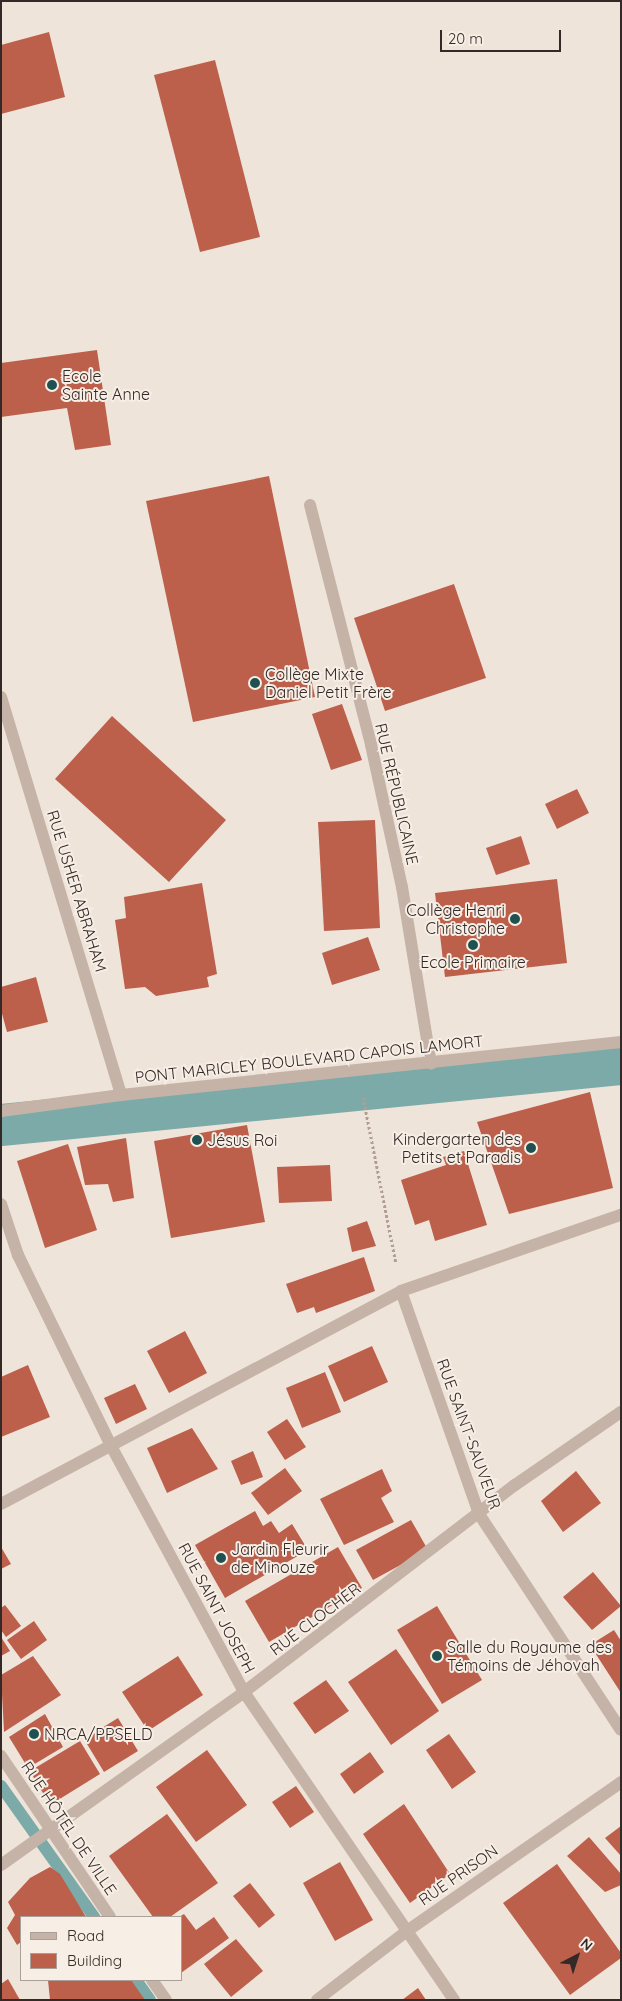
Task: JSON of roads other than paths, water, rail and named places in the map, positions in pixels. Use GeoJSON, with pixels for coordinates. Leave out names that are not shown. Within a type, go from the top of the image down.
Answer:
{"type":"FeatureCollection","features":[{"type":"Feature","properties":{"kind":"street","name":"RUE RÉPUBLICAINE"},"geometry":{"type":"LineString","coordinates":[[310,505],[371,745],[402,887],[431,1064]]}},
{"type":"Feature","properties":{"kind":"street","name":"RUE USHER ABRAHAM"},"geometry":{"type":"LineString","coordinates":[[1,697],[121,1095]]}},
{"type":"Feature","properties":{"kind":"street","name":"PONT MARICLEY BOULEVARD CAPOIS LAMORT"},"geometry":{"type":"LineString","coordinates":[[1,1112],[121,1095],[358,1072],[621,1042]]}},
{"type":"Feature","properties":{"kind":"street","name":"RUE SAINT JOSEPH"},"geometry":{"type":"LineString","coordinates":[[1,1204],[18,1255],[110,1444],[244,1692],[454,2000]]}},
{"type":"Feature","properties":{"kind":"street"},"geometry":{"type":"LineString","coordinates":[[1,1504],[110,1444],[401,1291],[621,1215]]}},
{"type":"Feature","properties":{"kind":"street","name":"RUE SAINT-SAUVEUR"},"geometry":{"type":"LineString","coordinates":[[401,1291],[479,1514],[621,1730]]}},
{"type":"Feature","properties":{"kind":"street","name":"RUE CLOCHER"},"geometry":{"type":"LineString","coordinates":[[1,1865],[244,1692],[515,1485],[621,1412]]}},
{"type":"Feature","properties":{"kind":"street","name":"RUE HÔTEL DE VILLE"},"geometry":{"type":"LineString","coordinates":[[1,1756],[47,1832],[109,1916]]}},
{"type":"Feature","properties":{"kind":"street","name":"RUE PRISON"},"geometry":{"type":"LineString","coordinates":[[317,2000],[407,1931],[621,1782]]}},
{"type":"Feature","properties":{"kind":"street"},"geometry":{"type":"LineString","coordinates":[[153,1981],[166,2000]]}},
{"type":"Feature","properties":{"kind":"waterway"},"geometry":{"type":"LineString","coordinates":[[1,1125],[621,1064]]}},
{"type":"Feature","properties":{"kind":"waterway"},"geometry":{"type":"LineString","coordinates":[[1,1786],[93,1916]]}},
{"type":"Feature","properties":{"kind":"waterway"},"geometry":{"type":"LineString","coordinates":[[137,1981],[150,2000]]}},
{"type":"Feature","properties":{"kind":"place","name":"Ecole Sainte Anne"},"geometry":{"type":"Point","coordinates":[52,385]}},
{"type":"Feature","properties":{"kind":"place","name":"Collège Mixte Daniel Petit Frère"},"geometry":{"type":"Point","coordinates":[255,683]}},
{"type":"Feature","properties":{"kind":"place","name":"Collège Henri Christophe"},"geometry":{"type":"Point","coordinates":[515,919]}},
{"type":"Feature","properties":{"kind":"place","name":"Ecole Primaire"},"geometry":{"type":"Point","coordinates":[473,945]}},
{"type":"Feature","properties":{"kind":"place","name":"Jésus Roi"},"geometry":{"type":"Point","coordinates":[197,1140]}},
{"type":"Feature","properties":{"kind":"place","name":"Kindergarten des Petits et Paradis"},"geometry":{"type":"Point","coordinates":[531,1148]}},
{"type":"Feature","properties":{"kind":"place","name":"Jardin Fleurir de Minouze"},"geometry":{"type":"Point","coordinates":[221,1558]}},
{"type":"Feature","properties":{"kind":"place","name":"Salle du Royaume des Témoins de Jéhovah"},"geometry":{"type":"Point","coordinates":[437,1656]}},
{"type":"Feature","properties":{"kind":"place","name":"NRCA/PPSELD"},"geometry":{"type":"Point","coordinates":[34,1734]}}]}
